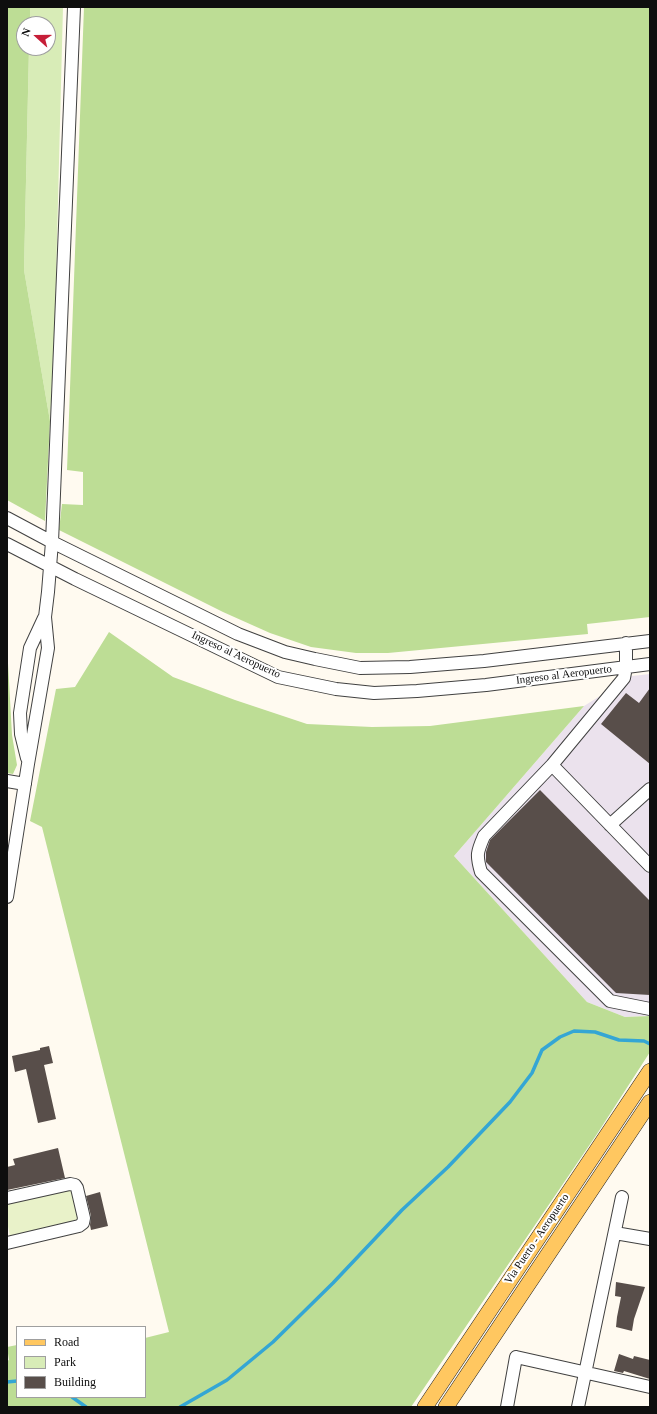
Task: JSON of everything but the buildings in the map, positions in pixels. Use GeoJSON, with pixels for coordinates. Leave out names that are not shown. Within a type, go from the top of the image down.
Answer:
{"type":"FeatureCollection","features":[{"type":"Feature","properties":{"kind":"main road","name":"Via Puerto - Aeropuerto"},"geometry":{"type":"LineString","coordinates":[[425,1407],[650,1071]]}},
{"type":"Feature","properties":{"kind":"main road","name":"Via Puerto - Aeropuerto"},"geometry":{"type":"LineString","coordinates":[[446,1407],[650,1102]]}},
{"type":"Feature","properties":{"kind":"street"},"geometry":{"type":"LineString","coordinates":[[7,897],[48,648],[45,617],[51,567],[74,7]]}},
{"type":"Feature","properties":{"kind":"street","name":"Ingreso al Aeropuerto"},"geometry":{"type":"LineString","coordinates":[[7,519],[238,634],[284,652],[360,668],[410,667],[476,661],[650,640]]}},
{"type":"Feature","properties":{"kind":"street","name":"Ingreso al Aeropuerto"},"geometry":{"type":"LineString","coordinates":[[7,544],[51,567],[278,676],[336,689],[374,693],[417,690],[486,684],[650,664]]}},
{"type":"Feature","properties":{"kind":"street"},"geometry":{"type":"LineString","coordinates":[[28,764],[21,734],[20,713],[30,648],[45,617]]}},
{"type":"Feature","properties":{"kind":"street"},"geometry":{"type":"LineString","coordinates":[[626,644],[626,667],[624,678],[552,765],[484,836],[477,859],[481,872],[610,1001],[650,1009]]}},
{"type":"Feature","properties":{"kind":"street"},"geometry":{"type":"LineString","coordinates":[[552,765],[650,866]]}},
{"type":"Feature","properties":{"kind":"street"},"geometry":{"type":"LineString","coordinates":[[7,782],[25,784]]}},
{"type":"Feature","properties":{"kind":"street"},"geometry":{"type":"LineString","coordinates":[[610,826],[650,789]]}},
{"type":"Feature","properties":{"kind":"street"},"geometry":{"type":"LineString","coordinates":[[7,1198],[70,1184],[75,1185],[84,1218],[83,1223],[79,1226],[7,1243]]}},
{"type":"Feature","properties":{"kind":"street"},"geometry":{"type":"LineString","coordinates":[[578,1407],[622,1197]]}},
{"type":"Feature","properties":{"kind":"street"},"geometry":{"type":"LineString","coordinates":[[615,1233],[650,1239]]}},
{"type":"Feature","properties":{"kind":"street"},"geometry":{"type":"LineString","coordinates":[[507,1407],[516,1358],[650,1386]]}},
{"type":"Feature","properties":{"kind":"shaded area"},"geometry":{"type":"Polygon","coordinates":[[[650,674],[650,1016],[625,1017],[587,1002],[454,856],[584,706],[632,676],[650,674]]]}},
{"type":"Feature","properties":{"kind":"green space"},"geometry":{"type":"Polygon","coordinates":[[[7,7],[30,7],[30,16],[16,16],[16,56],[29,56],[24,270],[50,421],[45,521],[7,500],[7,7]]]}},
{"type":"Feature","properties":{"kind":"green space"},"geometry":{"type":"Polygon","coordinates":[[[30,7],[63,7],[55,317],[50,421],[24,270],[29,56],[56,56],[56,16],[30,16],[30,7]]]}},
{"type":"Feature","properties":{"kind":"green space"},"geometry":{"type":"Polygon","coordinates":[[[84,7],[650,7],[650,617],[587,624],[588,634],[388,653],[356,653],[311,647],[270,633],[223,612],[59,530],[62,504],[83,505],[83,472],[67,470],[84,7]]]}},
{"type":"Feature","properties":{"kind":"green space"},"geometry":{"type":"Polygon","coordinates":[[[109,632],[173,677],[307,724],[372,727],[430,726],[584,706],[454,856],[587,1002],[625,1017],[650,1016],[650,1052],[597,1134],[411,1407],[7,1407],[7,1361],[9,1360],[7,1347],[16,1345],[16,1398],[146,1398],[146,1338],[169,1332],[42,827],[30,821],[56,689],[75,687],[109,632]]]}},
{"type":"Feature","properties":{"kind":"green space"},"geometry":{"type":"Polygon","coordinates":[[[7,645],[12,735],[17,765],[13,774],[7,773],[7,645]]]}},
{"type":"Feature","properties":{"kind":"green space"},"geometry":{"type":"Polygon","coordinates":[[[74,1187],[81,1219],[10,1236],[7,1221],[7,1203],[74,1187]]]}},
{"type":"Feature","properties":{"kind":"waterway"},"geometry":{"type":"LineString","coordinates":[[180,1407],[227,1380],[273,1342],[333,1283],[402,1210],[448,1167],[510,1102],[532,1073],[542,1050],[560,1037],[574,1031],[595,1032],[619,1040],[644,1041],[650,1044]]}},
{"type":"Feature","properties":{"kind":"waterway"},"geometry":{"type":"LineString","coordinates":[[7,1382],[16,1381]]}},
{"type":"Feature","properties":{"kind":"waterway"},"geometry":{"type":"LineString","coordinates":[[73,1398],[86,1407]]}}]}
